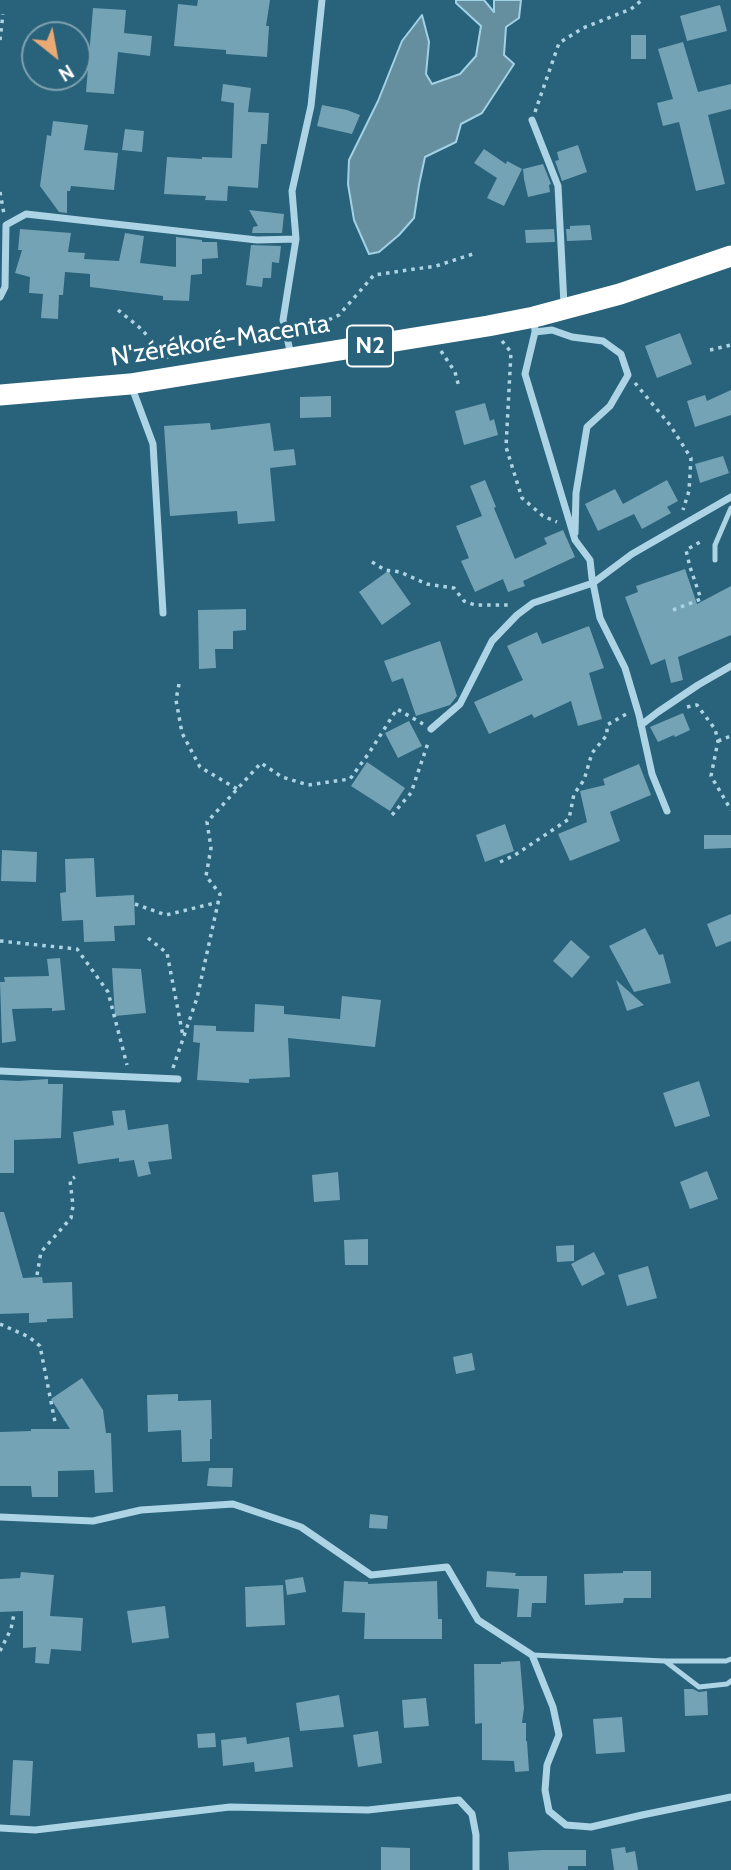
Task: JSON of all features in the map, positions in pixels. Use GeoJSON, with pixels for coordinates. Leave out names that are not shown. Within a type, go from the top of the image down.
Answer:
{"type":"FeatureCollection","features":[{"type":"Feature","properties":{"kind":"highway","name":"N'zérékoré-Macenta"},"geometry":{"type":"LineString","coordinates":[[0,395],[170,378],[265,362],[289,349],[430,335],[488,326],[535,325],[564,309],[620,294],[731,256]]}},
{"type":"Feature","properties":{"kind":"street"},"geometry":{"type":"LineString","coordinates":[[289,349],[283,320],[296,239],[292,191],[312,106],[322,0]]}},
{"type":"Feature","properties":{"kind":"street"},"geometry":{"type":"LineString","coordinates":[[532,120],[558,186],[564,309]]}},
{"type":"Feature","properties":{"kind":"street"},"geometry":{"type":"LineString","coordinates":[[0,297],[5,287],[6,225],[26,214],[257,240],[296,239]]}},
{"type":"Feature","properties":{"kind":"street"},"geometry":{"type":"LineString","coordinates":[[575,540],[576,493],[587,427],[610,406],[628,376],[621,354],[603,341],[572,337],[535,325],[525,374],[575,540],[590,560],[600,618],[625,667],[652,774],[667,811]]}},
{"type":"Feature","properties":{"kind":"street"},"geometry":{"type":"LineString","coordinates":[[130,384],[153,444],[163,613]]}},
{"type":"Feature","properties":{"kind":"street"},"geometry":{"type":"LineString","coordinates":[[431,728],[460,704],[492,641],[517,615],[533,603],[593,583],[632,554],[731,497]]}},
{"type":"Feature","properties":{"kind":"street"},"geometry":{"type":"LineString","coordinates":[[641,725],[698,685],[731,666]]}},
{"type":"Feature","properties":{"kind":"street"},"geometry":{"type":"LineString","coordinates":[[0,1071],[174,1079]]}},
{"type":"Feature","properties":{"kind":"street"},"geometry":{"type":"LineString","coordinates":[[0,1517],[93,1521],[141,1510],[233,1504],[301,1527],[371,1575],[447,1567],[478,1620],[532,1656],[553,1707],[559,1735],[547,1765],[545,1790],[549,1811],[566,1825],[591,1827],[731,1797]]}},
{"type":"Feature","properties":{"kind":"street"},"geometry":{"type":"LineString","coordinates":[[0,1828],[35,1830],[230,1807],[368,1810],[459,1800],[472,1814],[476,1835],[476,1870]]}},
{"type":"Feature","properties":{"kind":"lane"},"geometry":{"type":"LineString","coordinates":[[715,560],[715,545],[731,508]]}},
{"type":"Feature","properties":{"kind":"lane"},"geometry":{"type":"LineString","coordinates":[[532,1656],[665,1661],[731,1659]]}},
{"type":"Feature","properties":{"kind":"lane"},"geometry":{"type":"LineString","coordinates":[[665,1661],[699,1687],[727,1684],[731,1681]]}},
{"type":"Feature","properties":{"kind":"path"},"geometry":{"type":"LineString","coordinates":[[532,120],[559,43],[583,28],[631,9],[642,0]]}},
{"type":"Feature","properties":{"kind":"path"},"geometry":{"type":"LineString","coordinates":[[0,40],[3,14]]}},
{"type":"Feature","properties":{"kind":"path"},"geometry":{"type":"LineString","coordinates":[[0,192],[6,225]]}},
{"type":"Feature","properties":{"kind":"path"},"geometry":{"type":"LineString","coordinates":[[289,349],[339,315],[374,275],[436,266],[475,253]]}},
{"type":"Feature","properties":{"kind":"path"},"geometry":{"type":"LineString","coordinates":[[118,310],[169,358],[170,378]]}},
{"type":"Feature","properties":{"kind":"path"},"geometry":{"type":"LineString","coordinates":[[488,326],[512,352],[506,447],[522,498],[543,516],[560,523]]}},
{"type":"Feature","properties":{"kind":"path"},"geometry":{"type":"LineString","coordinates":[[430,335],[455,372],[459,387]]}},
{"type":"Feature","properties":{"kind":"path"},"geometry":{"type":"LineString","coordinates":[[710,350],[731,345]]}},
{"type":"Feature","properties":{"kind":"path"},"geometry":{"type":"LineString","coordinates":[[628,376],[670,425],[691,458],[689,491],[677,529]]}},
{"type":"Feature","properties":{"kind":"path"},"geometry":{"type":"LineString","coordinates":[[689,522],[715,560]]}},
{"type":"Feature","properties":{"kind":"path"},"geometry":{"type":"LineString","coordinates":[[673,610],[701,599],[686,550],[702,541]]}},
{"type":"Feature","properties":{"kind":"path"},"geometry":{"type":"LineString","coordinates":[[372,562],[385,570],[400,572],[427,584],[454,588],[464,601],[475,605],[533,603]]}},
{"type":"Feature","properties":{"kind":"path"},"geometry":{"type":"LineString","coordinates":[[178,684],[176,700],[182,733],[200,767],[237,789]]}},
{"type":"Feature","properties":{"kind":"path"},"geometry":{"type":"LineString","coordinates":[[658,712],[697,705],[715,729],[718,741],[711,776],[731,810]]}},
{"type":"Feature","properties":{"kind":"path"},"geometry":{"type":"LineString","coordinates":[[500,862],[569,819],[574,794],[584,780],[592,753],[607,735],[607,725],[637,708]]}},
{"type":"Feature","properties":{"kind":"path"},"geometry":{"type":"LineString","coordinates":[[174,1079],[183,1038],[197,998],[219,902],[220,894],[206,876],[212,848],[207,822],[261,763],[282,777],[308,785],[351,779],[397,709],[431,728],[411,793],[391,815]]}},
{"type":"Feature","properties":{"kind":"path"},"geometry":{"type":"LineString","coordinates":[[718,741],[731,736]]}},
{"type":"Feature","properties":{"kind":"path"},"geometry":{"type":"LineString","coordinates":[[135,904],[166,915],[219,902]]}},
{"type":"Feature","properties":{"kind":"path"},"geometry":{"type":"LineString","coordinates":[[148,938],[167,953],[183,1038]]}},
{"type":"Feature","properties":{"kind":"path"},"geometry":{"type":"LineString","coordinates":[[0,941],[77,949],[108,992],[131,1077]]}},
{"type":"Feature","properties":{"kind":"path"},"geometry":{"type":"LineString","coordinates":[[37,1275],[41,1252],[71,1218],[73,1206],[70,1180],[75,1177]]}},
{"type":"Feature","properties":{"kind":"path"},"geometry":{"type":"LineString","coordinates":[[0,1324],[29,1337],[40,1346],[55,1422]]}},
{"type":"Feature","properties":{"kind":"path"},"geometry":{"type":"LineString","coordinates":[[0,1651],[11,1629],[14,1614]]}},
{"type":"Feature","properties":{"kind":"water"},"geometry":{"type":"Polygon","coordinates":[[[456,0],[484,0],[494,12],[494,0],[521,0],[519,18],[506,27],[504,55],[514,64],[482,113],[461,124],[456,142],[425,157],[414,218],[379,252],[369,254],[354,220],[348,184],[349,160],[378,101],[402,41],[422,15],[429,42],[426,74],[432,84],[460,74],[476,56],[481,26],[456,0]]]}},
{"type":"Feature","properties":{"kind":"building"},"geometry":{"type":"Polygon","coordinates":[[[198,0],[270,0],[266,26],[269,26],[267,57],[226,54],[226,50],[174,46],[178,4],[197,6],[198,0]]]}},
{"type":"Feature","properties":{"kind":"building"},"geometry":{"type":"Polygon","coordinates":[[[720,5],[727,31],[687,41],[680,16],[720,5]]]}},
{"type":"Feature","properties":{"kind":"building"},"geometry":{"type":"Polygon","coordinates":[[[93,8],[126,10],[124,33],[152,36],[150,56],[118,52],[114,94],[86,92],[91,91],[93,8]]]}},
{"type":"Feature","properties":{"kind":"building"},"geometry":{"type":"Polygon","coordinates":[[[631,35],[646,35],[646,59],[631,59],[631,35]]]}},
{"type":"Feature","properties":{"kind":"building"},"geometry":{"type":"Polygon","coordinates":[[[683,42],[698,92],[731,84],[731,109],[708,115],[725,184],[696,191],[679,122],[663,126],[657,103],[673,99],[658,49],[683,42]]]}},
{"type":"Feature","properties":{"kind":"building"},"geometry":{"type":"Polygon","coordinates":[[[223,84],[251,88],[248,112],[269,113],[267,144],[261,144],[258,188],[228,186],[227,201],[205,200],[206,196],[164,194],[167,157],[232,158],[234,103],[221,101],[223,84]]]}},
{"type":"Feature","properties":{"kind":"building"},"geometry":{"type":"Polygon","coordinates":[[[322,105],[360,115],[352,134],[317,126],[322,105]]]}},
{"type":"Feature","properties":{"kind":"building"},"geometry":{"type":"Polygon","coordinates":[[[53,121],[88,125],[84,150],[118,153],[114,190],[71,186],[70,191],[67,191],[67,213],[59,212],[40,186],[47,135],[51,136],[53,121]]]}},
{"type":"Feature","properties":{"kind":"building"},"geometry":{"type":"Polygon","coordinates":[[[125,129],[144,131],[142,152],[122,150],[125,129]]]}},
{"type":"Feature","properties":{"kind":"building"},"geometry":{"type":"Polygon","coordinates":[[[578,145],[587,172],[562,181],[555,161],[559,160],[557,152],[578,145]]]}},
{"type":"Feature","properties":{"kind":"building"},"geometry":{"type":"Polygon","coordinates":[[[484,149],[506,164],[507,161],[522,169],[504,206],[487,198],[497,178],[474,163],[484,149]]]}},
{"type":"Feature","properties":{"kind":"building"},"geometry":{"type":"Polygon","coordinates":[[[543,164],[551,184],[550,192],[528,197],[523,169],[543,164]]]}},
{"type":"Feature","properties":{"kind":"building"},"geometry":{"type":"Polygon","coordinates":[[[249,210],[284,214],[282,233],[252,233],[253,227],[258,226],[249,210]]]}},
{"type":"Feature","properties":{"kind":"building"},"geometry":{"type":"Polygon","coordinates":[[[590,225],[592,240],[567,241],[566,229],[570,229],[570,226],[590,225]]]}},
{"type":"Feature","properties":{"kind":"building"},"geometry":{"type":"Polygon","coordinates":[[[20,229],[71,233],[68,252],[85,253],[84,259],[119,261],[125,233],[144,236],[140,263],[176,267],[176,237],[217,242],[218,258],[202,259],[202,274],[191,275],[189,301],[163,300],[163,296],[90,287],[90,274],[65,272],[63,295],[59,295],[58,319],[41,318],[43,294],[29,293],[30,277],[15,273],[22,250],[18,250],[20,229]]]}},
{"type":"Feature","properties":{"kind":"building"},"geometry":{"type":"Polygon","coordinates":[[[554,229],[555,242],[526,243],[525,230],[554,229]]]}},
{"type":"Feature","properties":{"kind":"building"},"geometry":{"type":"Polygon","coordinates":[[[251,245],[281,246],[279,263],[272,262],[271,278],[263,278],[262,287],[246,285],[251,245]]]}},
{"type":"Feature","properties":{"kind":"building"},"geometry":{"type":"Polygon","coordinates":[[[680,333],[692,364],[657,378],[645,346],[680,333]]]}},
{"type":"Feature","properties":{"kind":"building"},"geometry":{"type":"Polygon","coordinates":[[[731,390],[731,415],[695,427],[687,401],[705,395],[707,401],[731,390]]]}},
{"type":"Feature","properties":{"kind":"building"},"geometry":{"type":"Polygon","coordinates":[[[331,396],[331,417],[300,418],[300,397],[331,396]]]}},
{"type":"Feature","properties":{"kind":"building"},"geometry":{"type":"Polygon","coordinates":[[[485,403],[490,421],[494,419],[498,435],[464,445],[455,411],[485,403]]]}},
{"type":"Feature","properties":{"kind":"building"},"geometry":{"type":"Polygon","coordinates":[[[210,423],[211,430],[270,423],[274,451],[294,449],[296,465],[270,468],[275,521],[238,524],[237,511],[170,516],[164,426],[210,423]]]}},
{"type":"Feature","properties":{"kind":"building"},"geometry":{"type":"Polygon","coordinates":[[[723,456],[729,473],[700,483],[695,464],[723,456]]]}},
{"type":"Feature","properties":{"kind":"building"},"geometry":{"type":"Polygon","coordinates":[[[485,480],[515,559],[547,544],[544,538],[563,530],[575,557],[523,581],[525,586],[508,592],[503,579],[475,592],[461,561],[469,558],[456,526],[482,516],[470,486],[485,480]]]}},
{"type":"Feature","properties":{"kind":"building"},"geometry":{"type":"Polygon","coordinates":[[[667,480],[678,501],[667,507],[671,513],[642,529],[634,514],[598,531],[585,504],[615,489],[623,504],[667,480]]]}},
{"type":"Feature","properties":{"kind":"building"},"geometry":{"type":"Polygon","coordinates":[[[685,569],[697,604],[731,586],[731,635],[678,657],[683,680],[671,683],[665,659],[651,665],[625,597],[638,592],[636,586],[685,569]]]}},
{"type":"Feature","properties":{"kind":"building"},"geometry":{"type":"Polygon","coordinates":[[[388,571],[411,604],[382,625],[359,592],[388,571]]]}},
{"type":"Feature","properties":{"kind":"building"},"geometry":{"type":"Polygon","coordinates":[[[246,609],[246,630],[233,631],[233,649],[215,649],[216,668],[199,669],[198,610],[246,609]]]}},
{"type":"Feature","properties":{"kind":"building"},"geometry":{"type":"Polygon","coordinates":[[[589,626],[604,668],[589,673],[602,719],[578,726],[571,701],[534,718],[532,714],[489,734],[474,702],[523,680],[507,646],[537,632],[542,644],[589,626]]]}},
{"type":"Feature","properties":{"kind":"building"},"geometry":{"type":"Polygon","coordinates":[[[440,641],[457,696],[450,705],[416,716],[403,678],[392,682],[384,661],[440,641]]]}},
{"type":"Feature","properties":{"kind":"building"},"geometry":{"type":"Polygon","coordinates":[[[683,713],[690,730],[658,742],[650,727],[683,713]]]}},
{"type":"Feature","properties":{"kind":"building"},"geometry":{"type":"Polygon","coordinates":[[[409,721],[422,746],[398,758],[385,733],[409,721]]]}},
{"type":"Feature","properties":{"kind":"building"},"geometry":{"type":"Polygon","coordinates":[[[367,762],[405,788],[390,811],[351,786],[367,762]]]}},
{"type":"Feature","properties":{"kind":"building"},"geometry":{"type":"Polygon","coordinates":[[[639,764],[651,795],[610,812],[620,841],[570,861],[558,834],[587,822],[580,791],[605,785],[603,779],[639,764]]]}},
{"type":"Feature","properties":{"kind":"building"},"geometry":{"type":"Polygon","coordinates":[[[505,824],[514,851],[485,862],[476,835],[505,824]]]}},
{"type":"Feature","properties":{"kind":"building"},"geometry":{"type":"Polygon","coordinates":[[[704,835],[731,835],[731,848],[704,849],[704,835]]]}},
{"type":"Feature","properties":{"kind":"building"},"geometry":{"type":"Polygon","coordinates":[[[2,850],[37,852],[36,882],[1,881],[2,850]]]}},
{"type":"Feature","properties":{"kind":"building"},"geometry":{"type":"Polygon","coordinates":[[[94,858],[96,897],[134,895],[135,925],[114,926],[115,941],[84,942],[83,920],[62,921],[60,893],[66,892],[65,859],[94,858]]]}},
{"type":"Feature","properties":{"kind":"building"},"geometry":{"type":"Polygon","coordinates":[[[731,914],[731,941],[716,947],[707,924],[731,914]]]}},
{"type":"Feature","properties":{"kind":"building"},"geometry":{"type":"Polygon","coordinates":[[[645,928],[659,955],[663,954],[671,983],[634,992],[609,946],[645,928]]]}},
{"type":"Feature","properties":{"kind":"building"},"geometry":{"type":"Polygon","coordinates":[[[571,940],[590,957],[572,978],[553,961],[571,940]]]}},
{"type":"Feature","properties":{"kind":"building"},"geometry":{"type":"Polygon","coordinates":[[[60,958],[65,1010],[12,1009],[16,1041],[2,1043],[0,982],[5,982],[4,977],[49,976],[47,959],[60,958]]]}},
{"type":"Feature","properties":{"kind":"building"},"geometry":{"type":"Polygon","coordinates":[[[112,968],[141,969],[146,1013],[115,1016],[112,968]]]}},
{"type":"Feature","properties":{"kind":"building"},"geometry":{"type":"Polygon","coordinates":[[[616,980],[644,1005],[627,1011],[616,980]]]}},
{"type":"Feature","properties":{"kind":"building"},"geometry":{"type":"Polygon","coordinates":[[[342,996],[381,1000],[375,1047],[288,1038],[290,1077],[249,1079],[249,1083],[197,1080],[200,1043],[193,1042],[194,1025],[216,1026],[216,1031],[254,1032],[255,1004],[284,1006],[284,1014],[340,1019],[342,996]]]}},
{"type":"Feature","properties":{"kind":"building"},"geometry":{"type":"Polygon","coordinates":[[[48,1079],[48,1084],[63,1084],[61,1138],[14,1140],[14,1173],[0,1173],[0,1080],[48,1079]]]}},
{"type":"Feature","properties":{"kind":"building"},"geometry":{"type":"Polygon","coordinates":[[[699,1081],[710,1116],[675,1127],[663,1093],[699,1081]]]}},
{"type":"Feature","properties":{"kind":"building"},"geometry":{"type":"Polygon","coordinates":[[[125,1110],[128,1130],[168,1124],[172,1159],[148,1162],[151,1174],[138,1177],[134,1160],[119,1162],[119,1158],[78,1164],[73,1132],[114,1125],[112,1111],[125,1110]]]}},
{"type":"Feature","properties":{"kind":"building"},"geometry":{"type":"Polygon","coordinates":[[[707,1171],[718,1199],[690,1209],[680,1182],[707,1171]]]}},
{"type":"Feature","properties":{"kind":"building"},"geometry":{"type":"Polygon","coordinates":[[[338,1172],[340,1200],[314,1202],[312,1175],[338,1172]]]}},
{"type":"Feature","properties":{"kind":"building"},"geometry":{"type":"Polygon","coordinates":[[[0,1212],[4,1212],[23,1278],[42,1277],[43,1283],[72,1282],[73,1318],[29,1323],[29,1313],[0,1314],[0,1212]]]}},
{"type":"Feature","properties":{"kind":"building"},"geometry":{"type":"Polygon","coordinates":[[[368,1239],[368,1265],[345,1265],[344,1240],[368,1239]]]}},
{"type":"Feature","properties":{"kind":"building"},"geometry":{"type":"Polygon","coordinates":[[[574,1245],[574,1261],[557,1262],[556,1246],[574,1245]]]}},
{"type":"Feature","properties":{"kind":"building"},"geometry":{"type":"Polygon","coordinates":[[[594,1252],[605,1274],[582,1286],[571,1264],[594,1252]]]}},
{"type":"Feature","properties":{"kind":"building"},"geometry":{"type":"Polygon","coordinates":[[[648,1266],[657,1298],[627,1306],[618,1275],[648,1266]]]}},
{"type":"Feature","properties":{"kind":"building"},"geometry":{"type":"Polygon","coordinates":[[[472,1353],[475,1370],[456,1374],[453,1357],[472,1353]]]}},
{"type":"Feature","properties":{"kind":"building"},"geometry":{"type":"Polygon","coordinates":[[[82,1378],[103,1410],[106,1433],[111,1433],[113,1492],[95,1493],[94,1470],[58,1471],[58,1497],[32,1497],[31,1486],[0,1486],[0,1432],[70,1429],[51,1399],[82,1378]]]}},
{"type":"Feature","properties":{"kind":"building"},"geometry":{"type":"Polygon","coordinates":[[[178,1394],[178,1401],[211,1400],[210,1461],[182,1462],[181,1430],[148,1432],[147,1395],[178,1394]]]}},
{"type":"Feature","properties":{"kind":"building"},"geometry":{"type":"Polygon","coordinates":[[[209,1468],[233,1468],[232,1487],[207,1486],[209,1468]]]}},
{"type":"Feature","properties":{"kind":"building"},"geometry":{"type":"Polygon","coordinates":[[[370,1514],[388,1516],[387,1529],[369,1528],[370,1514]]]}},
{"type":"Feature","properties":{"kind":"building"},"geometry":{"type":"Polygon","coordinates":[[[487,1571],[516,1573],[515,1576],[547,1576],[546,1603],[532,1603],[531,1617],[517,1617],[519,1589],[486,1587],[487,1571]]]}},
{"type":"Feature","properties":{"kind":"building"},"geometry":{"type":"Polygon","coordinates":[[[651,1571],[651,1598],[624,1598],[623,1603],[585,1605],[584,1574],[651,1571]]]}},
{"type":"Feature","properties":{"kind":"building"},"geometry":{"type":"Polygon","coordinates":[[[21,1572],[54,1575],[50,1616],[83,1618],[81,1651],[51,1649],[49,1664],[35,1663],[36,1647],[23,1648],[23,1611],[0,1612],[0,1579],[20,1578],[21,1572]]]}},
{"type":"Feature","properties":{"kind":"building"},"geometry":{"type":"Polygon","coordinates":[[[303,1577],[306,1592],[287,1595],[285,1580],[303,1577]]]}},
{"type":"Feature","properties":{"kind":"building"},"geometry":{"type":"Polygon","coordinates":[[[344,1581],[368,1584],[437,1581],[438,1619],[442,1619],[442,1639],[364,1639],[365,1613],[342,1612],[344,1581]]]}},
{"type":"Feature","properties":{"kind":"building"},"geometry":{"type":"Polygon","coordinates":[[[283,1585],[285,1625],[246,1627],[245,1587],[283,1585]]]}},
{"type":"Feature","properties":{"kind":"building"},"geometry":{"type":"Polygon","coordinates":[[[165,1606],[169,1638],[132,1643],[127,1611],[165,1606]]]}},
{"type":"Feature","properties":{"kind":"building"},"geometry":{"type":"Polygon","coordinates":[[[520,1661],[524,1708],[522,1723],[526,1723],[529,1771],[515,1772],[514,1761],[482,1760],[482,1723],[475,1724],[474,1664],[520,1661]]]}},
{"type":"Feature","properties":{"kind":"building"},"geometry":{"type":"Polygon","coordinates":[[[684,1689],[707,1691],[708,1715],[685,1716],[684,1689]]]}},
{"type":"Feature","properties":{"kind":"building"},"geometry":{"type":"Polygon","coordinates":[[[339,1695],[344,1727],[300,1731],[296,1703],[339,1695]]]}},
{"type":"Feature","properties":{"kind":"building"},"geometry":{"type":"Polygon","coordinates":[[[426,1698],[429,1726],[404,1728],[402,1700],[426,1698]]]}},
{"type":"Feature","properties":{"kind":"building"},"geometry":{"type":"Polygon","coordinates":[[[622,1717],[625,1752],[596,1754],[593,1719],[622,1717]]]}},
{"type":"Feature","properties":{"kind":"building"},"geometry":{"type":"Polygon","coordinates":[[[378,1731],[382,1763],[358,1767],[353,1735],[378,1731]]]}},
{"type":"Feature","properties":{"kind":"building"},"geometry":{"type":"Polygon","coordinates":[[[215,1733],[216,1747],[198,1748],[197,1734],[215,1733]]]}},
{"type":"Feature","properties":{"kind":"building"},"geometry":{"type":"Polygon","coordinates":[[[246,1737],[247,1744],[289,1737],[293,1767],[255,1772],[254,1762],[223,1766],[221,1740],[246,1737]]]}},
{"type":"Feature","properties":{"kind":"building"},"geometry":{"type":"Polygon","coordinates":[[[13,1760],[33,1761],[30,1816],[10,1815],[13,1760]]]}},
{"type":"Feature","properties":{"kind":"building"},"geometry":{"type":"Polygon","coordinates":[[[381,1847],[410,1848],[410,1870],[381,1870],[381,1847]]]}},
{"type":"Feature","properties":{"kind":"building"},"geometry":{"type":"Polygon","coordinates":[[[625,1847],[626,1853],[635,1851],[638,1870],[614,1870],[611,1849],[625,1847]]]}},
{"type":"Feature","properties":{"kind":"building"},"geometry":{"type":"Polygon","coordinates":[[[586,1850],[586,1866],[568,1866],[568,1870],[509,1870],[508,1852],[586,1850]]]}}]}
